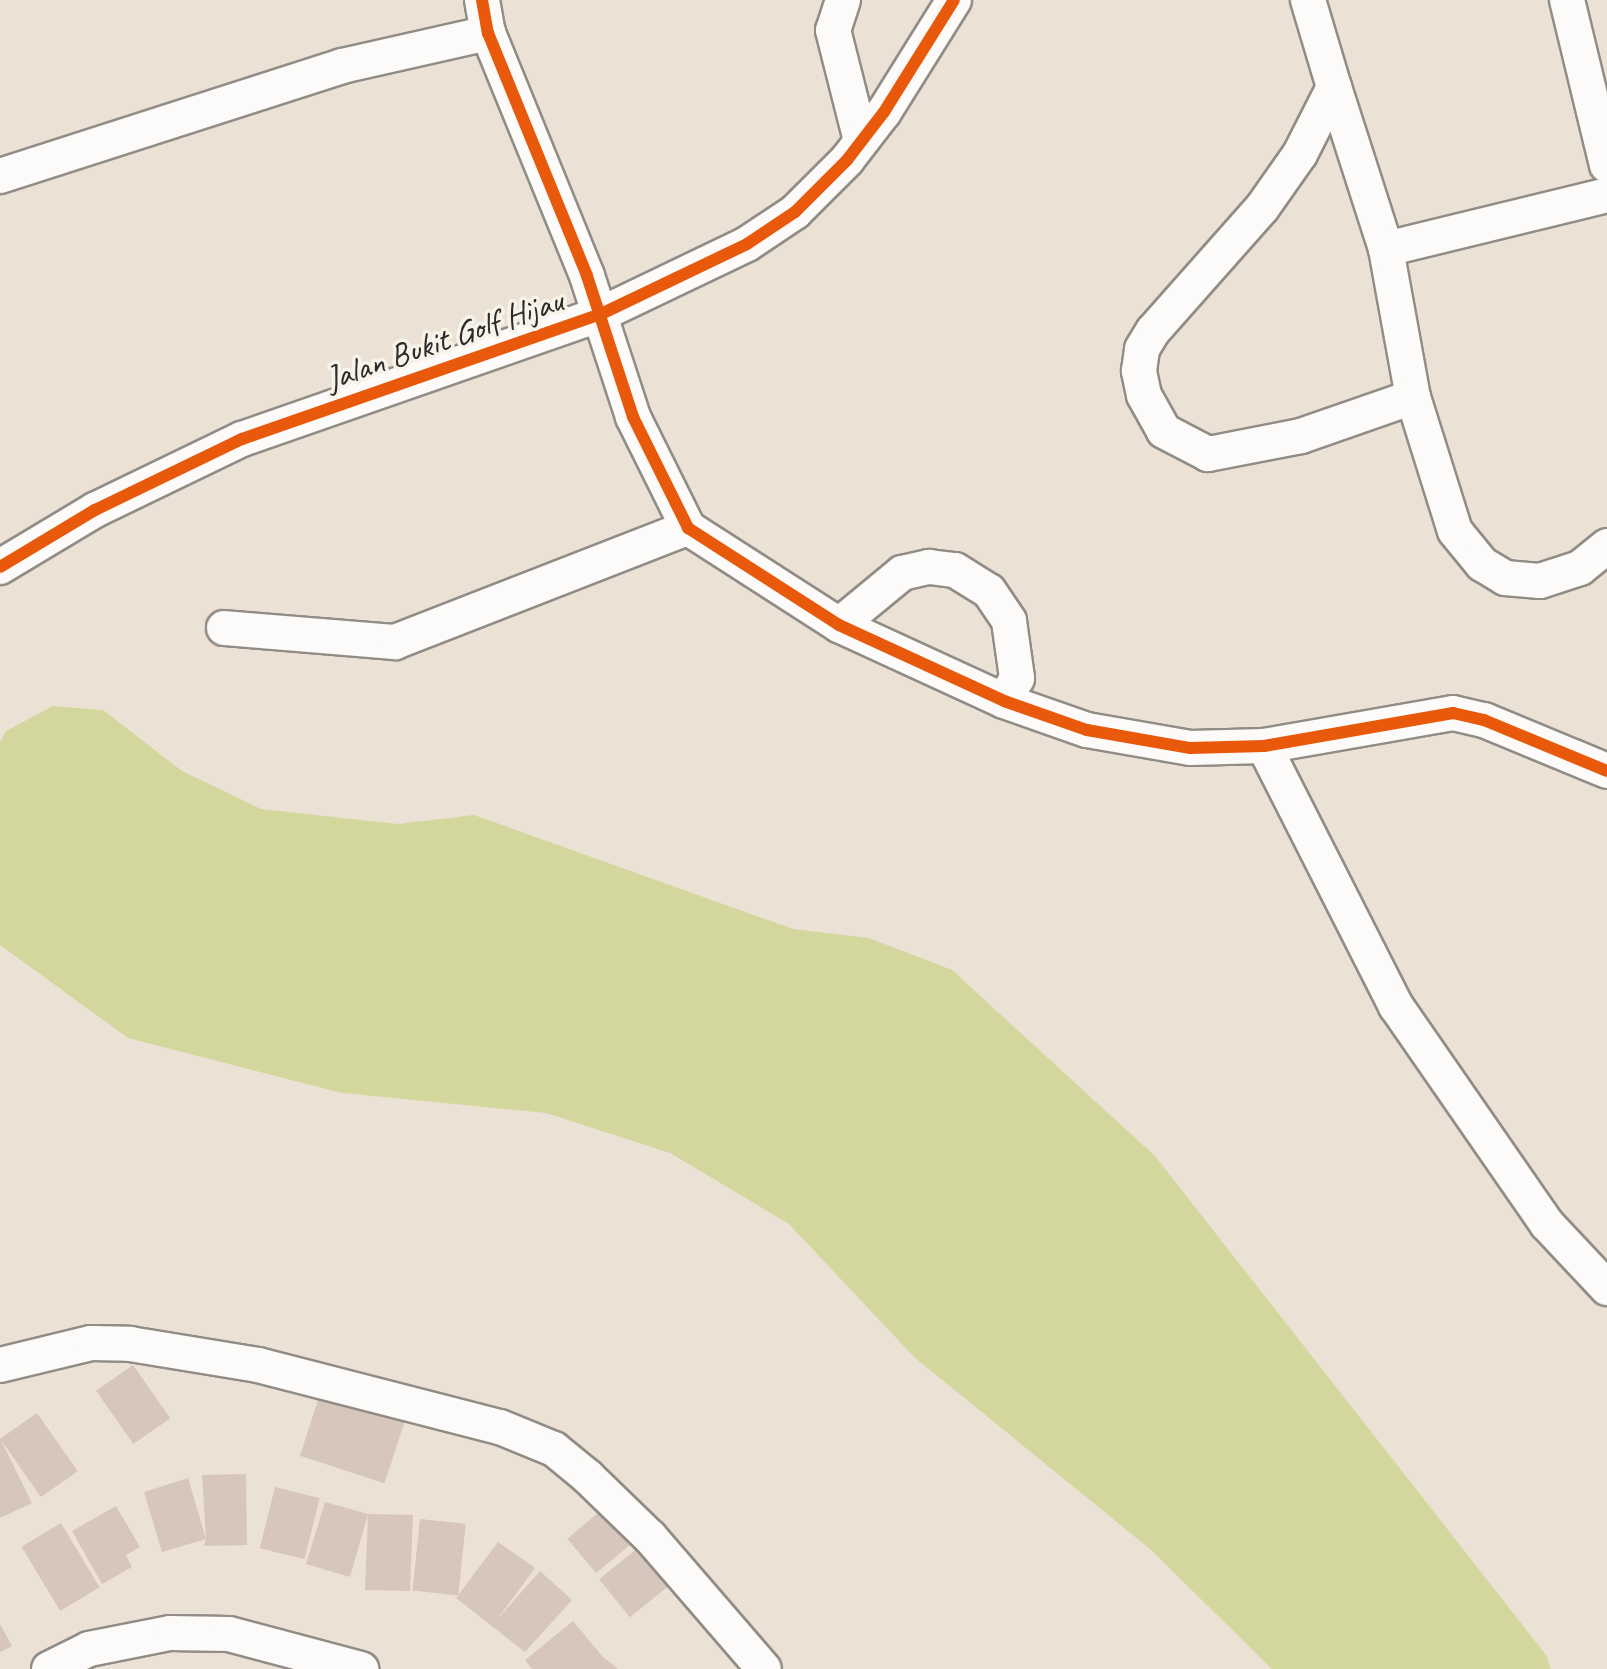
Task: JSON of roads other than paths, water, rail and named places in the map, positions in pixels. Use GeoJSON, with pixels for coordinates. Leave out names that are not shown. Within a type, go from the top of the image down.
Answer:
{"type":"FeatureCollection","features":[{"type":"Feature","properties":{"kind":"street"},"geometry":{"type":"LineString","coordinates":[[843,0],[833,30],[861,141]]}},
{"type":"Feature","properties":{"kind":"street","name":"Jalan Bukit Golf Hijau"},"geometry":{"type":"LineString","coordinates":[[0,567],[95,510],[242,439],[599,315],[747,244],[795,212],[861,141],[954,0]]}},
{"type":"Feature","properties":{"kind":"street"},"geometry":{"type":"LineString","coordinates":[[1308,0],[1386,249],[1413,397],[1455,531],[1482,564],[1505,578],[1540,581],[1580,568],[1607,546]]}},
{"type":"Feature","properties":{"kind":"street"},"geometry":{"type":"LineString","coordinates":[[1567,0],[1607,165]]}},
{"type":"Feature","properties":{"kind":"street"},"geometry":{"type":"LineString","coordinates":[[0,176],[342,66],[485,16],[599,315],[633,417],[688,528],[839,625],[1004,701],[1123,740],[1190,748],[1264,746],[1453,713],[1484,720],[1607,771]]}},
{"type":"Feature","properties":{"kind":"street"},"geometry":{"type":"LineString","coordinates":[[1334,87],[1300,154],[1262,208],[1153,331],[1139,371],[1144,395],[1164,431],[1208,454],[1301,436],[1413,397]]}},
{"type":"Feature","properties":{"kind":"street"},"geometry":{"type":"LineString","coordinates":[[1386,249],[1607,195]]}},
{"type":"Feature","properties":{"kind":"street"},"geometry":{"type":"LineString","coordinates":[[224,628],[395,642],[688,528]]}},
{"type":"Feature","properties":{"kind":"street"},"geometry":{"type":"LineString","coordinates":[[839,625],[902,573],[929,567],[955,570],[989,591],[1009,621],[1017,678],[1004,701]]}},
{"type":"Feature","properties":{"kind":"street"},"geometry":{"type":"LineString","coordinates":[[1264,746],[1396,1006],[1547,1224],[1607,1288]]}},
{"type":"Feature","properties":{"kind":"street"},"geometry":{"type":"LineString","coordinates":[[0,1365],[91,1343],[130,1344],[258,1365],[500,1427],[554,1449],[588,1477],[650,1537],[764,1669]]}},
{"type":"Feature","properties":{"kind":"street"},"geometry":{"type":"LineString","coordinates":[[49,1669],[89,1649],[170,1633],[229,1634],[361,1669]]}}]}
